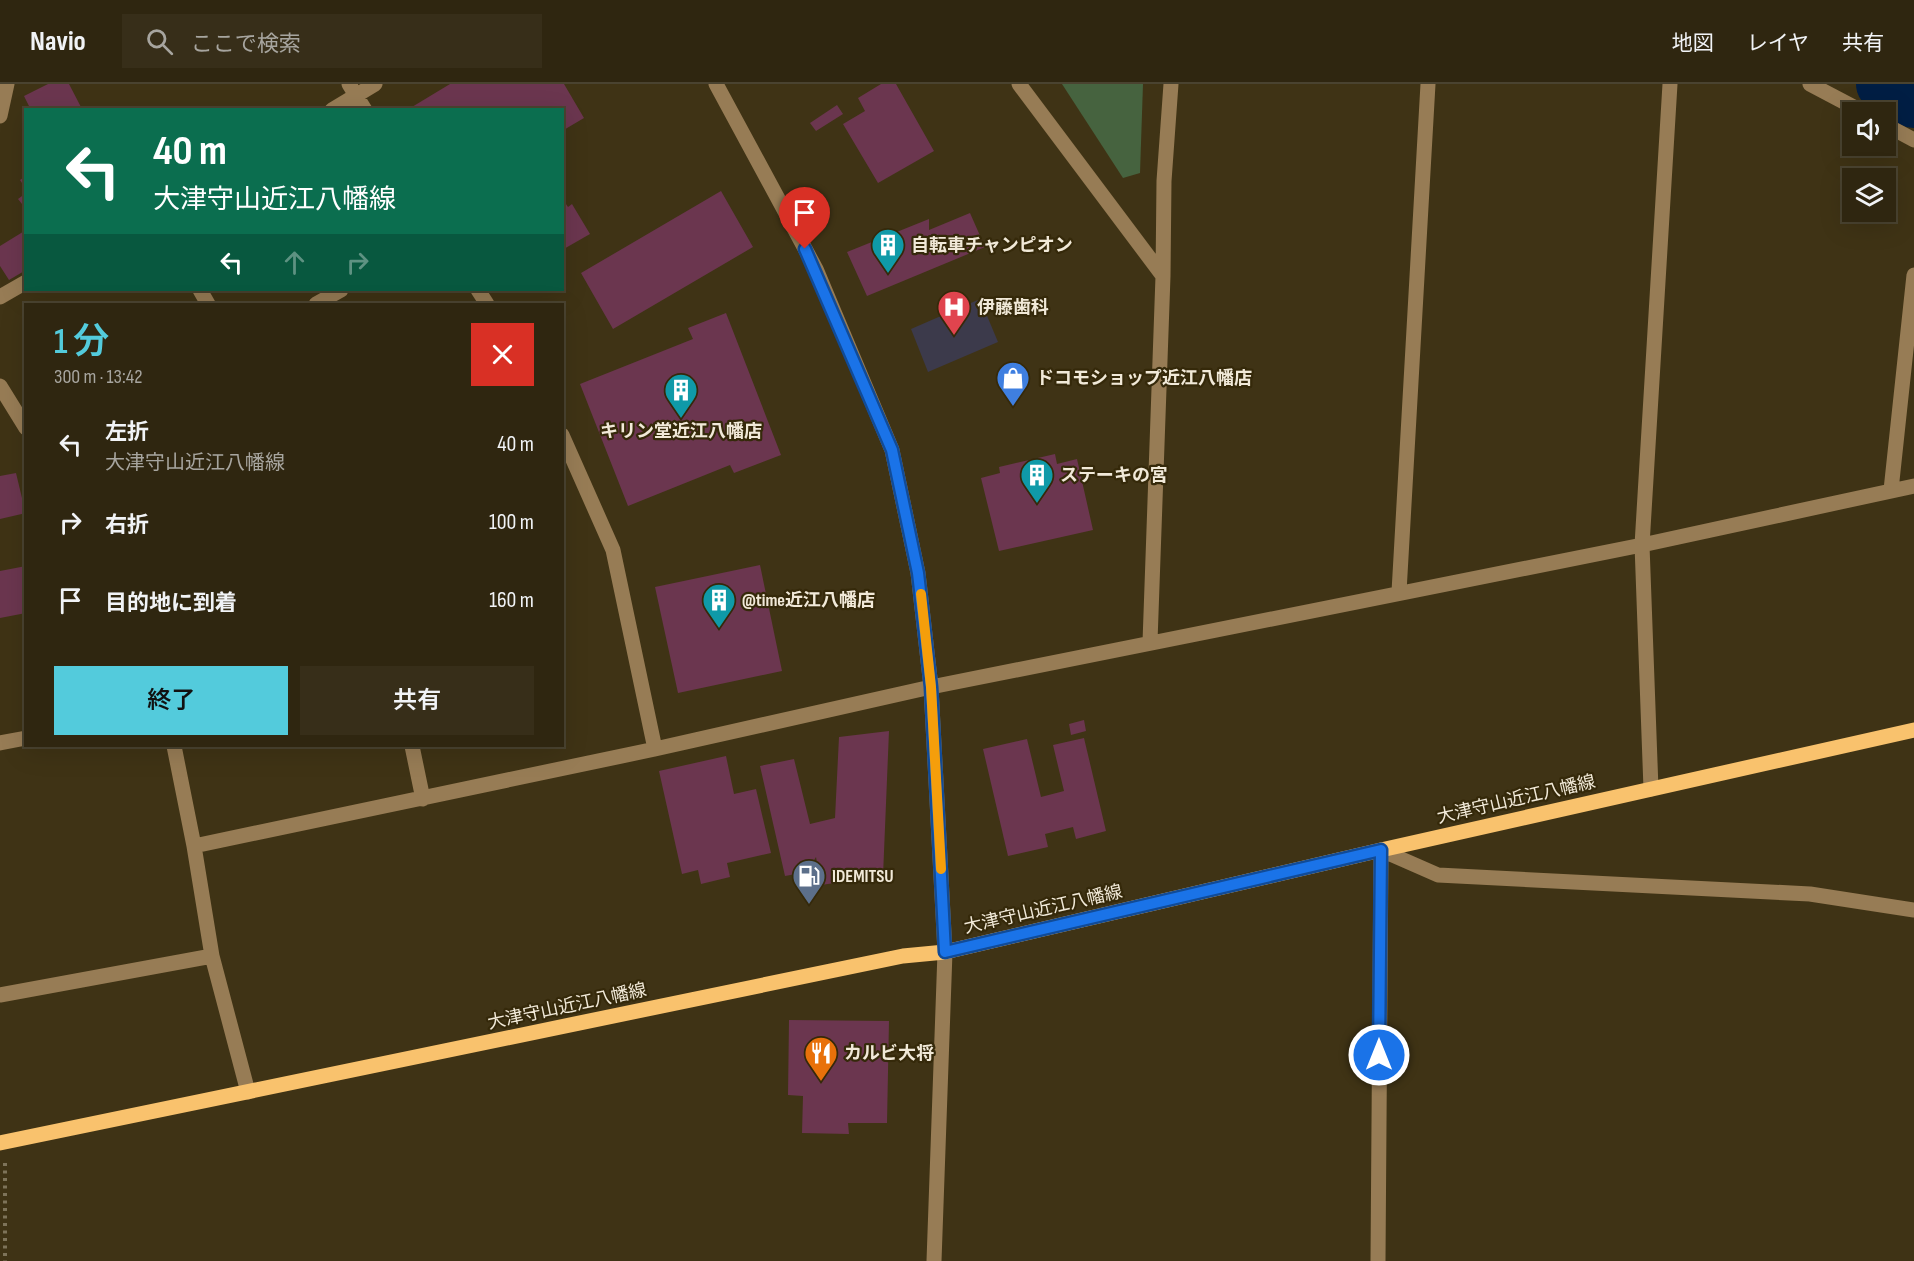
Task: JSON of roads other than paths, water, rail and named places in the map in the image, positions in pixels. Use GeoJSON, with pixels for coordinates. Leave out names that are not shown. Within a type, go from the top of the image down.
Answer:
{"type":"FeatureCollection","features":[{"type":"Feature","properties":{"kind":"main road","name":"大津守山近江八幡線"},"geometry":{"type":"LineString","coordinates":[[3,1142],[903,956],[945,952],[1381,850],[1914,730]]}},
{"type":"Feature","properties":{"kind":"street"},"geometry":{"type":"LineString","coordinates":[[0,116],[7,84]]}},
{"type":"Feature","properties":{"kind":"street"},"geometry":{"type":"LineString","coordinates":[[334,108],[353,90],[375,84]]}},
{"type":"Feature","properties":{"kind":"street"},"geometry":{"type":"LineString","coordinates":[[716,84],[816,269],[892,450],[918,573],[931,687],[945,952],[934,1261]]}},
{"type":"Feature","properties":{"kind":"street"},"geometry":{"type":"LineString","coordinates":[[1019,84],[1163,276]]}},
{"type":"Feature","properties":{"kind":"street"},"geometry":{"type":"LineString","coordinates":[[1150,642],[1163,276],[1164,181],[1171,84]]}},
{"type":"Feature","properties":{"kind":"street"},"geometry":{"type":"LineString","coordinates":[[1399,592],[1428,84]]}},
{"type":"Feature","properties":{"kind":"street"},"geometry":{"type":"LineString","coordinates":[[1651,789],[1642,545],[1670,84]]}},
{"type":"Feature","properties":{"kind":"street"},"geometry":{"type":"LineString","coordinates":[[1810,84],[1844,102]]}},
{"type":"Feature","properties":{"kind":"street"},"geometry":{"type":"LineString","coordinates":[[353,90],[364,108]]}},
{"type":"Feature","properties":{"kind":"street"},"geometry":{"type":"LineString","coordinates":[[1896,130],[1914,140]]}},
{"type":"Feature","properties":{"kind":"street"},"geometry":{"type":"LineString","coordinates":[[1891,490],[1914,274]]}},
{"type":"Feature","properties":{"kind":"street"},"geometry":{"type":"LineString","coordinates":[[0,297],[24,283]]}},
{"type":"Feature","properties":{"kind":"street"},"geometry":{"type":"LineString","coordinates":[[318,303],[339,291]]}},
{"type":"Feature","properties":{"kind":"street"},"geometry":{"type":"LineString","coordinates":[[0,386],[24,425]]}},
{"type":"Feature","properties":{"kind":"street"},"geometry":{"type":"LineString","coordinates":[[564,440],[613,550],[655,749]]}},
{"type":"Feature","properties":{"kind":"street"},"geometry":{"type":"LineString","coordinates":[[194,846],[655,749],[931,687],[1642,545],[1914,486]]}},
{"type":"Feature","properties":{"kind":"street"},"geometry":{"type":"LineString","coordinates":[[0,743],[24,738]]}},
{"type":"Feature","properties":{"kind":"street"},"geometry":{"type":"LineString","coordinates":[[174,747],[194,846],[212,956],[248,1092]]}},
{"type":"Feature","properties":{"kind":"street"},"geometry":{"type":"LineString","coordinates":[[412,747],[423,799]]}},
{"type":"Feature","properties":{"kind":"street"},"geometry":{"type":"LineString","coordinates":[[1377,1261],[1381,850],[1438,875],[1810,894],[1914,910]]}},
{"type":"Feature","properties":{"kind":"street"},"geometry":{"type":"LineString","coordinates":[[0,995],[212,956]]}},
{"type":"Feature","properties":{"kind":"waterway"},"geometry":{"type":"LineString","coordinates":[[1884,84],[1914,100]]}},
{"type":"Feature","properties":{"kind":"place","name":"自転車チャンピオン"},"geometry":{"type":"Point","coordinates":[888,274]}},
{"type":"Feature","properties":{"kind":"place","name":"伊藤歯科"},"geometry":{"type":"Point","coordinates":[954,336]}},
{"type":"Feature","properties":{"kind":"place","name":"ドコモショップ近江八幡店"},"geometry":{"type":"Point","coordinates":[1013,407]}},
{"type":"Feature","properties":{"kind":"place","name":"キリン堂近江八幡店"},"geometry":{"type":"Point","coordinates":[681,419]}},
{"type":"Feature","properties":{"kind":"place","name":"ステーキの宮"},"geometry":{"type":"Point","coordinates":[1037,504]}},
{"type":"Feature","properties":{"kind":"place","name":"@time近江八幡店"},"geometry":{"type":"Point","coordinates":[719,629]}},
{"type":"Feature","properties":{"kind":"place","name":"IDEMITSU"},"geometry":{"type":"Point","coordinates":[809,905]}},
{"type":"Feature","properties":{"kind":"place","name":"カルビ大将"},"geometry":{"type":"Point","coordinates":[821,1082]}}]}
